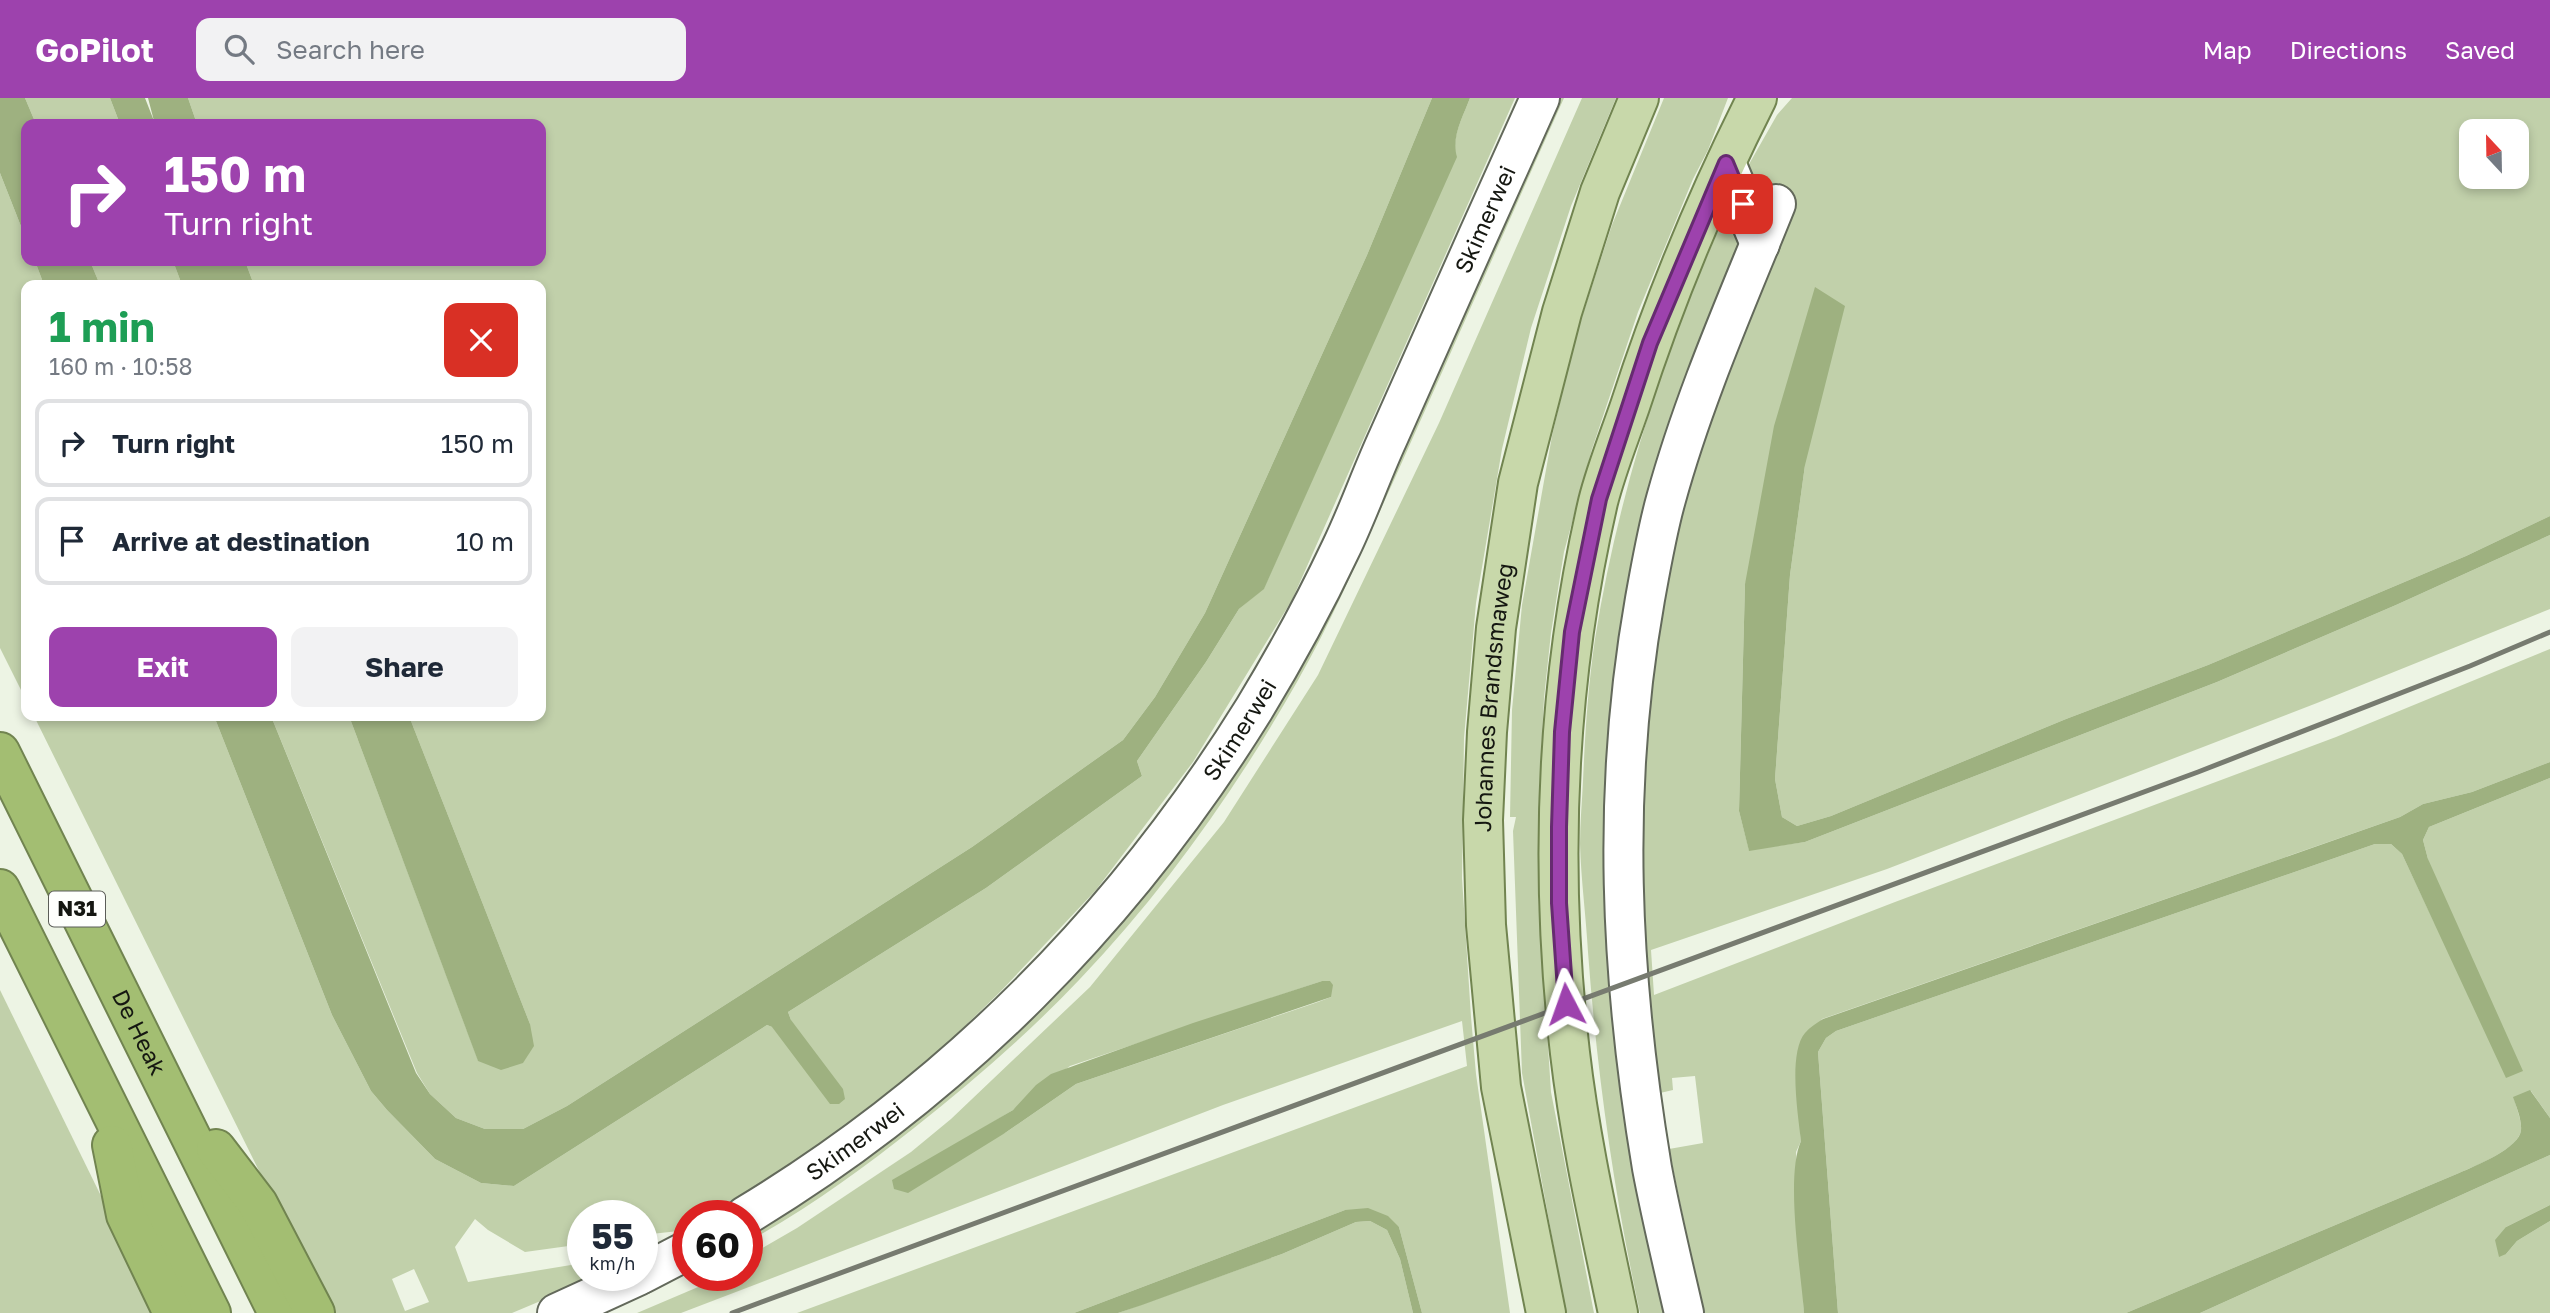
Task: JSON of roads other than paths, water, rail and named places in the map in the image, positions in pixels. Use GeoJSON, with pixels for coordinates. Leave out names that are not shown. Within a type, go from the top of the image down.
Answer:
{"type":"FeatureCollection","features":[{"type":"Feature","properties":{"kind":"highway","name":"De Heak"},"geometry":{"type":"LineString","coordinates":[[0,752],[278,1313]]}},
{"type":"Feature","properties":{"kind":"highway","name":"N31"},"geometry":{"type":"LineString","coordinates":[[0,890],[211,1313]]}},
{"type":"Feature","properties":{"kind":"highway","name":"N31"},"geometry":{"type":"LineString","coordinates":[[155,1065],[257,1204],[315,1313]]}},
{"type":"Feature","properties":{"kind":"highway","name":"N31"},"geometry":{"type":"LineString","coordinates":[[102,1095],[126,1215],[173,1313]]}},
{"type":"Feature","properties":{"kind":"main road","name":"Johannes Brandsmaweg"},"geometry":{"type":"LineString","coordinates":[[1546,1313],[1501,1087],[1486,925],[1483,820],[1487,732],[1496,628],[1518,483],[1562,312],[1600,192],[1639,98]]}},
{"type":"Feature","properties":{"kind":"main road"},"geometry":{"type":"LineString","coordinates":[[1618,1313],[1587,1163],[1570,1052],[1559,903],[1562,732],[1572,632],[1599,499],[1650,343],[1726,163],[1757,98]]}},
{"type":"Feature","properties":{"kind":"street","name":"Skimerwei"},"geometry":{"type":"LineString","coordinates":[[763,1204],[826,1164],[917,1096],[1003,1021],[1063,960],[1120,894],[1214,769],[1254,708],[1341,548],[1540,98]]}},
{"type":"Feature","properties":{"kind":"street"},"geometry":{"type":"LineString","coordinates":[[1726,163],[1760,244]]}},
{"type":"Feature","properties":{"kind":"street"},"geometry":{"type":"LineString","coordinates":[[1684,1313],[1649,1147],[1625,947],[1622,879],[1628,737],[1635,658],[1666,499],[1714,355],[1776,204]]}},
{"type":"Feature","properties":{"kind":"street"},"geometry":{"type":"LineString","coordinates":[[558,1313],[605,1291]]}},
{"type":"Feature","properties":{"kind":"railway"},"geometry":{"type":"LineString","coordinates":[[732,1313],[2198,772],[2550,632]]}}]}
